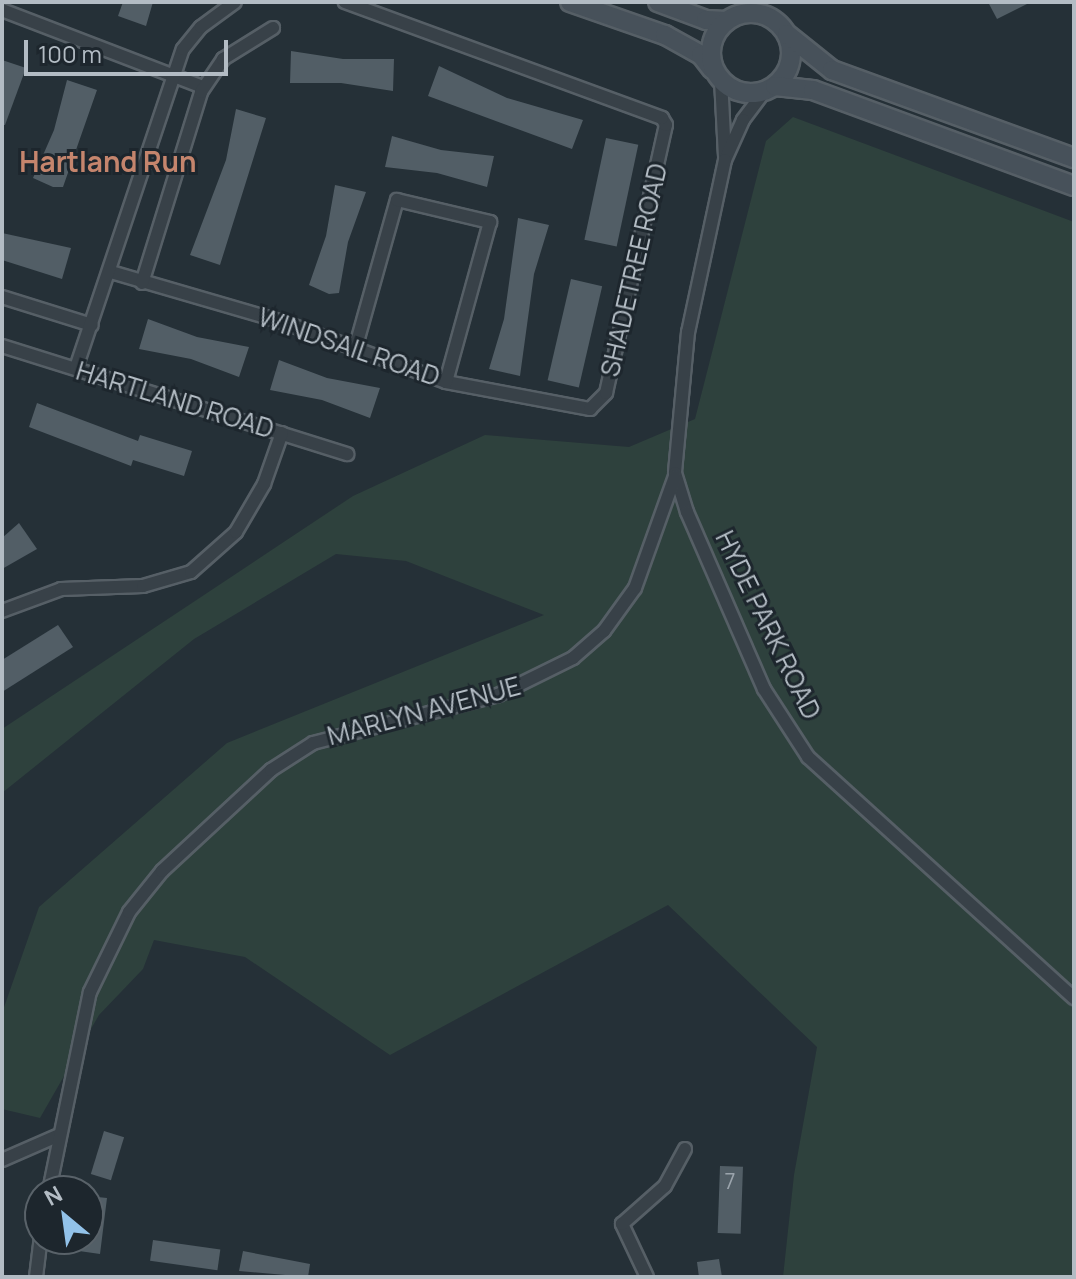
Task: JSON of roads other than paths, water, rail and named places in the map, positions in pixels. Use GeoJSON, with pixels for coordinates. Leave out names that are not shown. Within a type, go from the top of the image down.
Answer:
{"type":"FeatureCollection","features":[{"type":"Feature","properties":{"kind":"main road"},"geometry":{"type":"LineString","coordinates":[[570,2],[665,35],[701,55],[719,77],[747,93],[770,89],[813,90],[1074,186]]}},
{"type":"Feature","properties":{"kind":"main road"},"geometry":{"type":"LineString","coordinates":[[658,2],[706,20],[738,12],[761,13],[832,70],[1074,158]]}},
{"type":"Feature","properties":{"kind":"main road"},"geometry":{"type":"LineString","coordinates":[[770,89],[793,51],[774,2]]}},
{"type":"Feature","properties":{"kind":"main road"},"geometry":{"type":"LineString","coordinates":[[719,77],[711,52],[738,12]]}},
{"type":"Feature","properties":{"kind":"street"},"geometry":{"type":"LineString","coordinates":[[76,368],[111,272],[174,72],[191,37],[235,2]]}},
{"type":"Feature","properties":{"kind":"street","name":"SHADETREE ROAD"},"geometry":{"type":"LineString","coordinates":[[345,2],[634,104],[662,118],[666,125],[606,393],[590,409]]}},
{"type":"Feature","properties":{"kind":"street"},"geometry":{"type":"LineString","coordinates":[[2,10],[174,72],[203,87]]}},
{"type":"Feature","properties":{"kind":"street"},"geometry":{"type":"LineString","coordinates":[[142,283],[203,87],[223,59],[273,28]]}},
{"type":"Feature","properties":{"kind":"street","name":"HYDE PARK ROAD"},"geometry":{"type":"LineString","coordinates":[[719,77],[725,160]]}},
{"type":"Feature","properties":{"kind":"street","name":"HYDE PARK ROAD"},"geometry":{"type":"LineString","coordinates":[[770,89],[743,120],[725,160],[688,332],[675,473],[687,512],[764,689],[793,738],[838,787],[1074,998]]}},
{"type":"Feature","properties":{"kind":"street"},"geometry":{"type":"LineString","coordinates":[[355,349],[397,200],[490,222],[446,382]]}},
{"type":"Feature","properties":{"kind":"street","name":"WINDSAIL ROAD"},"geometry":{"type":"LineString","coordinates":[[111,272],[283,322],[446,382],[590,409]]}},
{"type":"Feature","properties":{"kind":"street"},"geometry":{"type":"LineString","coordinates":[[2,297],[92,325]]}},
{"type":"Feature","properties":{"kind":"street","name":"HARTLAND ROAD"},"geometry":{"type":"LineString","coordinates":[[2,346],[347,454]]}},
{"type":"Feature","properties":{"kind":"street"},"geometry":{"type":"LineString","coordinates":[[2,611],[61,589],[143,586],[191,572],[236,532],[264,484],[282,433]]}},
{"type":"Feature","properties":{"kind":"street","name":"MARLYN AVENUE"},"geometry":{"type":"LineString","coordinates":[[51,1175],[57,1136],[90,992],[106,951],[162,871],[271,770],[313,743],[498,695],[540,678],[588,646],[635,588],[675,473]]}},
{"type":"Feature","properties":{"kind":"street"},"geometry":{"type":"LineString","coordinates":[[2,1160],[57,1136]]}},
{"type":"Feature","properties":{"kind":"street"},"geometry":{"type":"LineString","coordinates":[[647,1277],[622,1224],[665,1186],[685,1149]]}},
{"type":"Feature","properties":{"kind":"street"},"geometry":{"type":"LineString","coordinates":[[36,1277],[39,1255]]}},
{"type":"Feature","properties":{"kind":"district","name":"Hartland Run"},"geometry":{"type":"Point","coordinates":[108,161]}}]}
